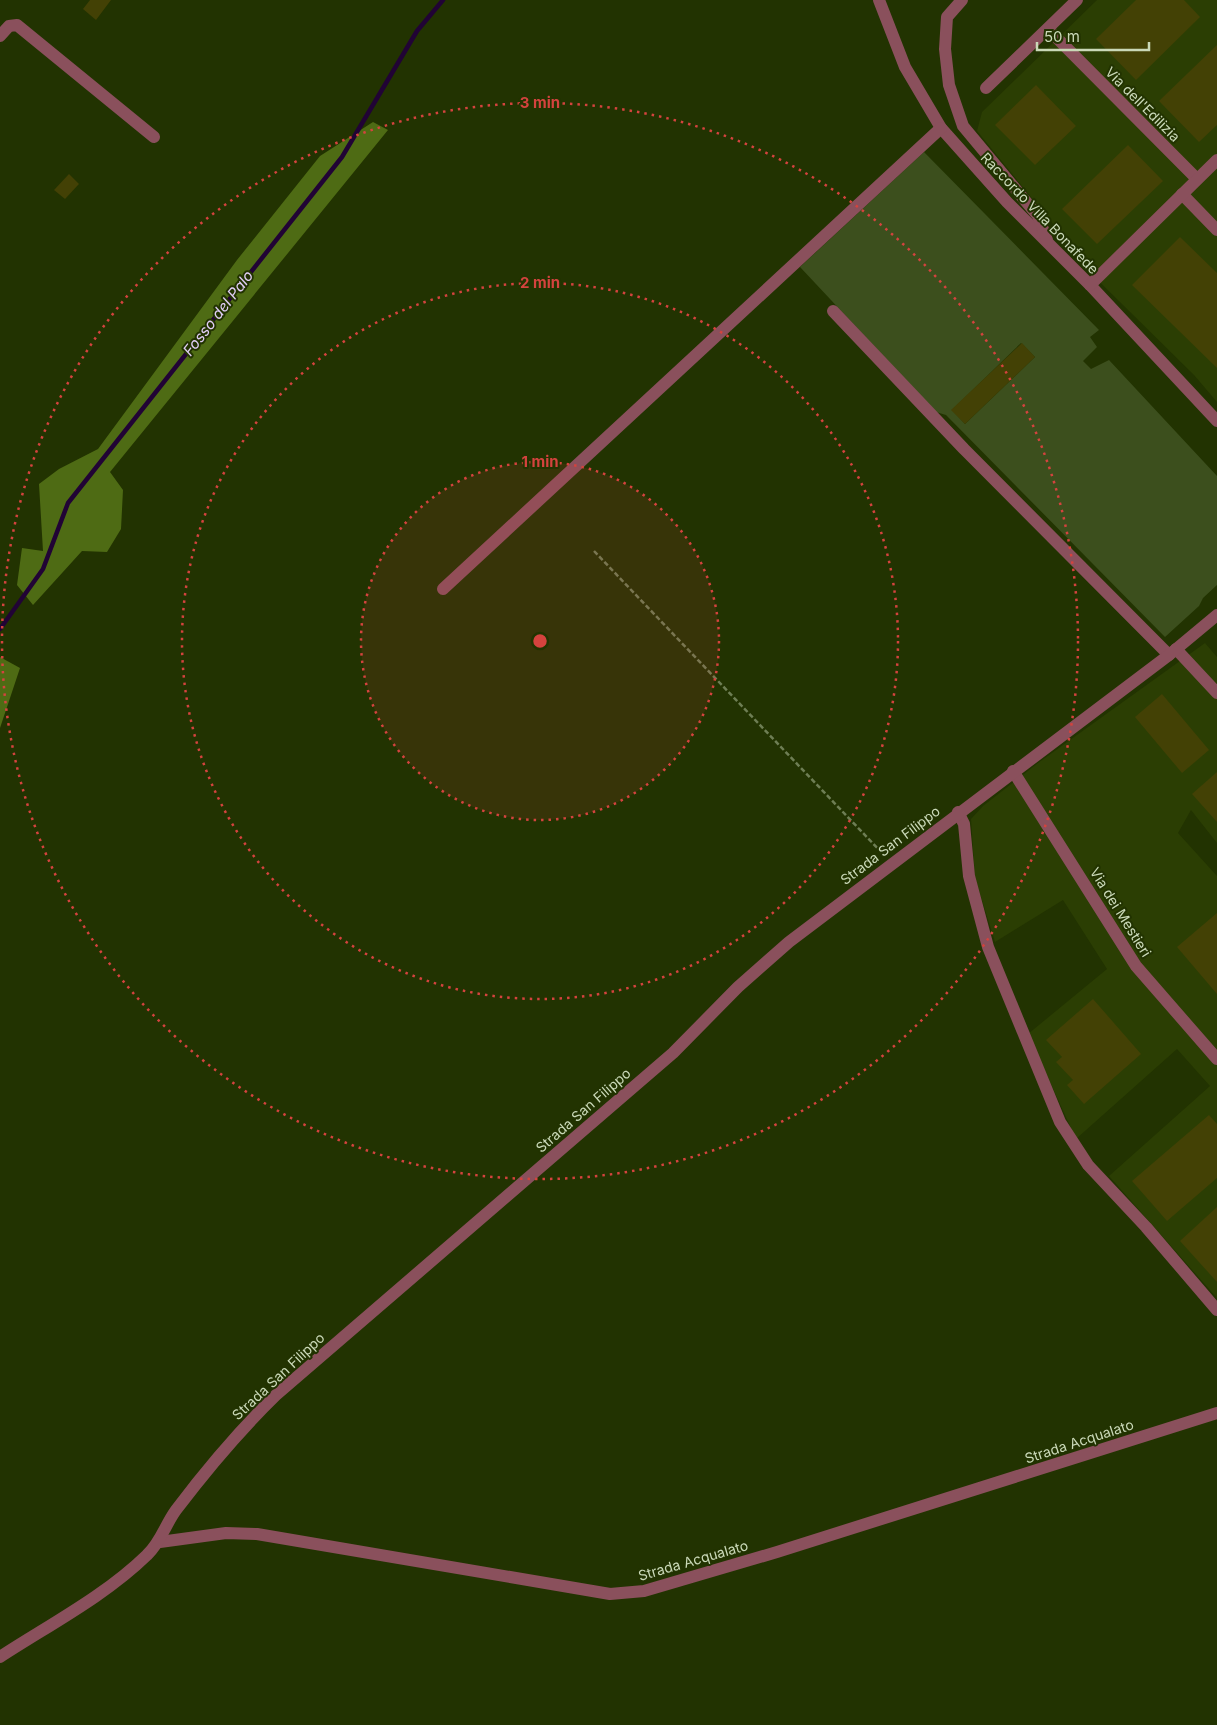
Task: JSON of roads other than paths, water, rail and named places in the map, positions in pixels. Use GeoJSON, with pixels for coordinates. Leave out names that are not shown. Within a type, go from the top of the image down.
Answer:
{"type":"FeatureCollection","features":[{"type":"Feature","properties":{"kind":"street","name":"Raccordo Villa Bonafede"},"geometry":{"type":"LineString","coordinates":[[879,0],[904,67],[941,128],[974,167],[1090,285],[1217,421]]}},
{"type":"Feature","properties":{"kind":"street"},"geometry":{"type":"LineString","coordinates":[[962,0],[947,17],[945,49],[949,85],[963,126],[1038,216],[1049,244]]}},
{"type":"Feature","properties":{"kind":"street"},"geometry":{"type":"LineString","coordinates":[[986,88],[1077,0]]}},
{"type":"Feature","properties":{"kind":"street"},"geometry":{"type":"LineString","coordinates":[[0,36],[9,26],[17,25],[154,137]]}},
{"type":"Feature","properties":{"kind":"street","name":"Via dell'Edilizia"},"geometry":{"type":"LineString","coordinates":[[1048,29],[1197,179]]}},
{"type":"Feature","properties":{"kind":"street"},"geometry":{"type":"LineString","coordinates":[[443,589],[941,128]]}},
{"type":"Feature","properties":{"kind":"street"},"geometry":{"type":"LineString","coordinates":[[1090,285],[1217,160]]}},
{"type":"Feature","properties":{"kind":"street"},"geometry":{"type":"LineString","coordinates":[[1182,194],[1217,230]]}},
{"type":"Feature","properties":{"kind":"street"},"geometry":{"type":"LineString","coordinates":[[834,311],[964,449],[1217,693]]}},
{"type":"Feature","properties":{"kind":"street","name":"Strada San Filippo"},"geometry":{"type":"LineString","coordinates":[[0,1657],[132,1568],[160,1542],[174,1512],[226,1446],[276,1395],[673,1053],[738,987],[789,942],[891,862],[1173,652],[1217,615]]}},
{"type":"Feature","properties":{"kind":"street","name":"Via dei Mestieri"},"geometry":{"type":"LineString","coordinates":[[1013,771],[1136,966],[1217,1059]]}},
{"type":"Feature","properties":{"kind":"street"},"geometry":{"type":"LineString","coordinates":[[958,812],[964,824],[969,876],[988,947],[1060,1122],[1088,1165],[1146,1227],[1217,1310]]}},
{"type":"Feature","properties":{"kind":"street","name":"Strada Acqualato"},"geometry":{"type":"LineString","coordinates":[[160,1542],[226,1533],[257,1534],[610,1594],[627,1593],[644,1590],[777,1552],[1217,1413]]}},
{"type":"Feature","properties":{"kind":"waterway","name":"Fosso del Palo"},"geometry":{"type":"LineString","coordinates":[[0,629],[43,569],[68,503],[342,157],[417,31],[443,0]]}}]}
